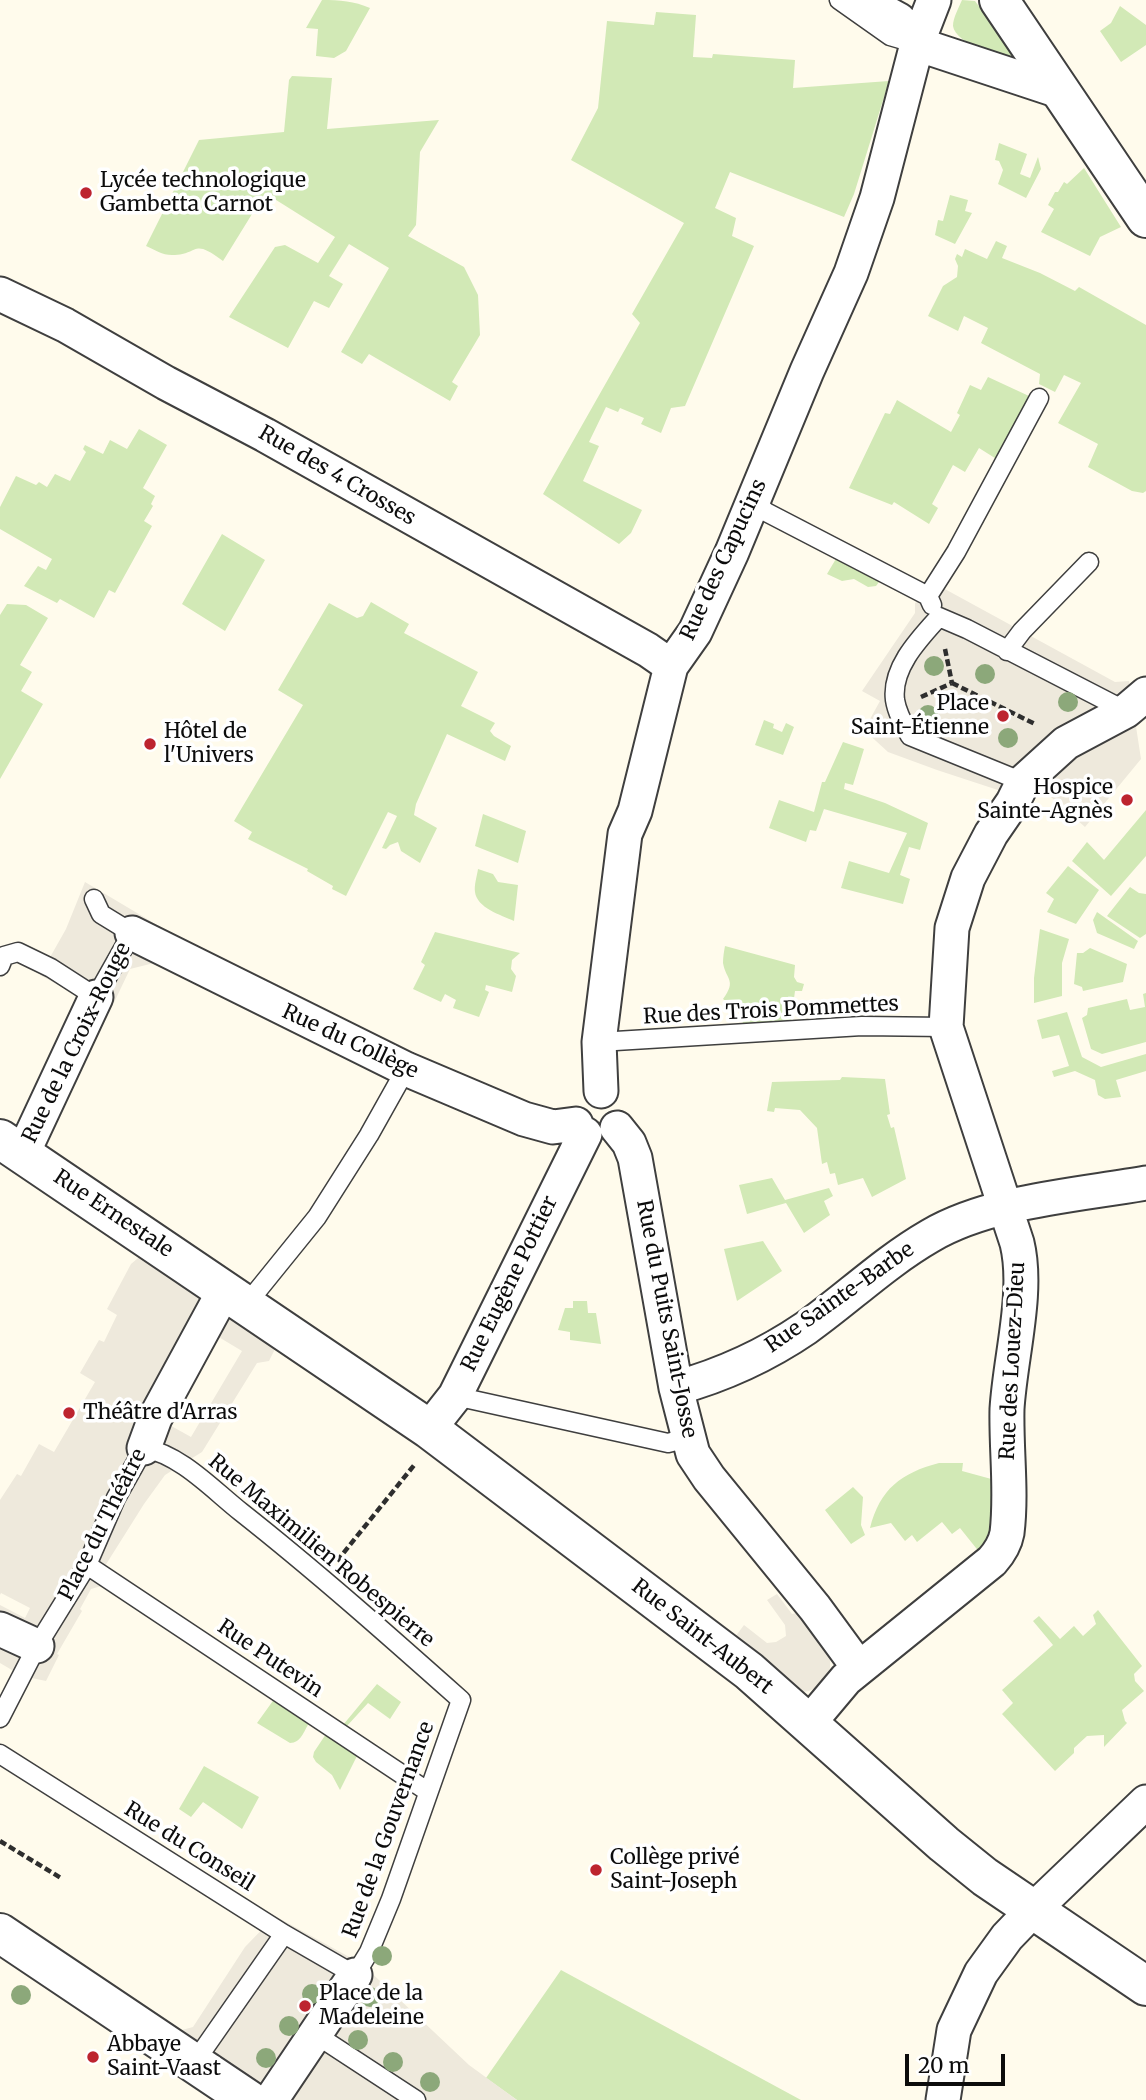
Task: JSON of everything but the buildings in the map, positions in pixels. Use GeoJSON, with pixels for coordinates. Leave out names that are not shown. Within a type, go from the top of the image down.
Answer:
{"type":"FeatureCollection","features":[{"type":"Feature","properties":{"kind":"street"},"geometry":{"type":"LineString","coordinates":[[863,0],[899,20],[918,44],[1059,91]]}},
{"type":"Feature","properties":{"kind":"street","name":"Rue des Capucins"},"geometry":{"type":"LineString","coordinates":[[593,1129],[621,1115],[621,1108],[613,1097],[601,1091],[599,1042],[625,834],[635,811],[671,666],[695,632],[851,273],[877,198],[918,44],[933,0]]}},
{"type":"Feature","properties":{"kind":"street"},"geometry":{"type":"LineString","coordinates":[[1007,4],[1059,91],[1141,199]]}},
{"type":"Feature","properties":{"kind":"street","name":"Rue des 4 Crosses"},"geometry":{"type":"LineString","coordinates":[[0,293],[65,325],[166,383],[265,435],[648,650],[671,666]]}},
{"type":"Feature","properties":{"kind":"street"},"geometry":{"type":"LineString","coordinates":[[946,1027],[952,928],[968,878],[991,834],[1023,782],[1066,743],[1139,707]]}},
{"type":"Feature","properties":{"kind":"street","name":"Rue du Collège"},"geometry":{"type":"LineString","coordinates":[[132,933],[405,1069],[524,1119],[553,1126],[593,1129]]}},
{"type":"Feature","properties":{"kind":"street","name":"Rue de la Croix-Rouge"},"geometry":{"type":"LineString","coordinates":[[12,1146],[74,1041],[96,997]]}},
{"type":"Feature","properties":{"kind":"street","name":"Rue des Louez-Dieu"},"geometry":{"type":"LineString","coordinates":[[810,1723],[835,1690],[992,1561],[1004,1543],[1008,1518],[1009,1386],[1021,1278],[1020,1253],[946,1027]]}},
{"type":"Feature","properties":{"kind":"street","name":"Rue du Puits Saint-Josse"},"geometry":{"type":"LineString","coordinates":[[593,1129],[629,1143],[635,1158],[676,1388],[693,1454],[859,1668]]}},
{"type":"Feature","properties":{"kind":"street","name":"Rue Eugène Pottier"},"geometry":{"type":"LineString","coordinates":[[434,1433],[456,1396],[593,1129]]}},
{"type":"Feature","properties":{"kind":"street","name":"Rue Ernestale"},"geometry":{"type":"LineString","coordinates":[[12,1146],[235,1298]]}},
{"type":"Feature","properties":{"kind":"street","name":"Rue Sainte-Barbe"},"geometry":{"type":"LineString","coordinates":[[676,1388],[725,1373],[768,1351],[805,1328],[896,1258],[932,1234],[1004,1208],[1146,1183]]}},
{"type":"Feature","properties":{"kind":"street","name":"Rue Saint-Aubert"},"geometry":{"type":"LineString","coordinates":[[235,1298],[434,1433],[749,1671],[944,1844],[1004,1892],[1146,1986]]}},
{"type":"Feature","properties":{"kind":"street","name":"Place du Théâtre"},"geometry":{"type":"LineString","coordinates":[[144,1448],[155,1418],[235,1298]]}},
{"type":"Feature","properties":{"kind":"street"},"geometry":{"type":"LineString","coordinates":[[0,1629],[37,1646]]}},
{"type":"Feature","properties":{"kind":"street"},"geometry":{"type":"LineString","coordinates":[[943,2100],[950,2048],[960,2014],[981,1973],[1007,1937],[1033,1910],[1146,1802]]}},
{"type":"Feature","properties":{"kind":"street"},"geometry":{"type":"LineString","coordinates":[[0,1933],[249,2100]]}},
{"type":"Feature","properties":{"kind":"street"},"geometry":{"type":"LineString","coordinates":[[271,2100],[355,1975]]}},
{"type":"Feature","properties":{"kind":"lane"},"geometry":{"type":"LineString","coordinates":[[839,0],[890,36],[918,44]]}},
{"type":"Feature","properties":{"kind":"lane"},"geometry":{"type":"LineString","coordinates":[[928,596],[956,552],[1039,398]]}},
{"type":"Feature","properties":{"kind":"lane"},"geometry":{"type":"LineString","coordinates":[[754,500],[766,512],[928,596],[939,617],[1007,651],[1139,707]]}},
{"type":"Feature","properties":{"kind":"lane"},"geometry":{"type":"LineString","coordinates":[[1007,651],[1022,631],[1089,562]]}},
{"type":"Feature","properties":{"kind":"lane"},"geometry":{"type":"LineString","coordinates":[[939,617],[919,639],[896,678],[895,700],[901,719],[910,736],[1023,782]]}},
{"type":"Feature","properties":{"kind":"lane"},"geometry":{"type":"LineString","coordinates":[[94,899],[101,914],[132,933]]}},
{"type":"Feature","properties":{"kind":"lane","name":"Rue de la Croix-Rouge"},"geometry":{"type":"LineString","coordinates":[[96,997],[132,933]]}},
{"type":"Feature","properties":{"kind":"lane"},"geometry":{"type":"LineString","coordinates":[[0,966],[4,956],[18,953],[51,968],[96,997]]}},
{"type":"Feature","properties":{"kind":"lane","name":"Rue des Trois Pommettes"},"geometry":{"type":"LineString","coordinates":[[599,1042],[862,1026],[946,1027]]}},
{"type":"Feature","properties":{"kind":"lane"},"geometry":{"type":"LineString","coordinates":[[235,1298],[317,1217],[369,1135],[405,1069]]}},
{"type":"Feature","properties":{"kind":"lane"},"geometry":{"type":"LineString","coordinates":[[456,1396],[668,1443],[687,1438]]}},
{"type":"Feature","properties":{"kind":"lane","name":"Place du Théâtre"},"geometry":{"type":"LineString","coordinates":[[0,1718],[37,1646],[87,1565],[116,1498],[144,1448]]}},
{"type":"Feature","properties":{"kind":"lane","name":"Rue Maximilien Robespierre"},"geometry":{"type":"LineString","coordinates":[[144,1448],[161,1452],[181,1465],[324,1578],[461,1700]]}},
{"type":"Feature","properties":{"kind":"lane","name":"Rue Putevin"},"geometry":{"type":"LineString","coordinates":[[87,1565],[428,1791]]}},
{"type":"Feature","properties":{"kind":"lane","name":"Rue de la Gouvernance"},"geometry":{"type":"LineString","coordinates":[[355,1975],[369,1952],[391,1899],[461,1700]]}},
{"type":"Feature","properties":{"kind":"lane","name":"Rue du Conseil"},"geometry":{"type":"LineString","coordinates":[[0,1754],[284,1934],[355,1975]]}},
{"type":"Feature","properties":{"kind":"lane"},"geometry":{"type":"LineString","coordinates":[[194,2063],[284,1934]]}},
{"type":"Feature","properties":{"kind":"lane"},"geometry":{"type":"LineString","coordinates":[[315,2034],[416,2100]]}},
{"type":"Feature","properties":{"kind":"path"},"geometry":{"type":"LineString","coordinates":[[918,698],[952,682],[1035,724]]}},
{"type":"Feature","properties":{"kind":"path"},"geometry":{"type":"LineString","coordinates":[[324,1578],[422,1455],[434,1433]]}},
{"type":"Feature","properties":{"kind":"path"},"geometry":{"type":"LineString","coordinates":[[0,1841],[61,1878]]}},
{"type":"Feature","properties":{"kind":"green space"},"geometry":{"type":"Polygon","coordinates":[[[322,0],[347,1],[370,8],[346,51],[334,58],[316,56],[318,29],[306,28],[322,0]]]}},
{"type":"Feature","properties":{"kind":"green space"},"geometry":{"type":"Polygon","coordinates":[[[962,0],[975,1],[1019,61],[981,49],[956,33],[953,23],[962,0]]]}},
{"type":"Feature","properties":{"kind":"green space"},"geometry":{"type":"Polygon","coordinates":[[[1120,6],[1146,25],[1146,45],[1121,62],[1100,31],[1111,23],[1120,6]]]}},
{"type":"Feature","properties":{"kind":"green space"},"geometry":{"type":"Polygon","coordinates":[[[656,12],[696,15],[693,57],[712,58],[713,54],[795,60],[793,88],[889,81],[854,194],[844,217],[730,172],[715,208],[736,218],[732,236],[754,246],[685,406],[671,408],[661,433],[641,424],[644,418],[620,408],[618,412],[606,407],[589,442],[599,446],[583,481],[642,510],[631,533],[619,544],[543,494],[640,323],[632,314],[684,223],[571,160],[598,108],[607,21],[654,25],[656,12]]]}},
{"type":"Feature","properties":{"kind":"green space"},"geometry":{"type":"Polygon","coordinates":[[[292,76],[332,78],[327,129],[439,120],[420,152],[416,225],[408,236],[464,267],[478,295],[480,335],[452,382],[458,386],[450,401],[369,354],[362,364],[341,352],[389,268],[349,244],[329,276],[343,284],[329,308],[314,301],[288,348],[229,317],[275,247],[285,245],[318,263],[335,237],[265,193],[223,261],[200,249],[172,255],[146,246],[199,140],[284,132],[289,80],[292,76]]]}},
{"type":"Feature","properties":{"kind":"green space"},"geometry":{"type":"Polygon","coordinates":[[[999,143],[1027,154],[1020,174],[1030,178],[1038,157],[1041,169],[1026,198],[998,184],[1003,170],[999,161],[995,160],[999,143]]]}},
{"type":"Feature","properties":{"kind":"green space"},"geometry":{"type":"Polygon","coordinates":[[[1084,168],[1121,227],[1100,237],[1090,256],[1041,232],[1054,209],[1048,205],[1055,192],[1084,168]]]}},
{"type":"Feature","properties":{"kind":"green space"},"geometry":{"type":"Polygon","coordinates":[[[950,195],[968,200],[965,211],[972,213],[955,244],[935,235],[938,220],[943,221],[950,195]]]}},
{"type":"Feature","properties":{"kind":"green space"},"geometry":{"type":"Polygon","coordinates":[[[996,241],[1007,246],[1002,258],[1075,291],[1079,287],[1146,325],[1146,491],[1143,493],[1132,491],[1088,467],[1098,444],[1058,423],[1081,383],[1064,375],[1055,392],[1039,384],[1040,374],[981,343],[988,328],[964,316],[958,331],[928,316],[943,286],[957,277],[957,254],[962,257],[965,249],[987,259],[996,241]]]}},
{"type":"Feature","properties":{"kind":"green space"},"geometry":{"type":"Polygon","coordinates":[[[988,377],[1029,396],[1028,402],[998,460],[979,448],[965,472],[953,465],[932,504],[938,508],[929,524],[894,502],[892,505],[849,488],[885,413],[890,414],[897,400],[951,432],[970,385],[981,390],[988,377]]]}},
{"type":"Feature","properties":{"kind":"green space"},"geometry":{"type":"Polygon","coordinates":[[[139,429],[167,445],[143,488],[155,496],[151,504],[153,506],[144,521],[152,526],[115,593],[109,590],[94,618],[60,599],[57,603],[24,586],[38,566],[46,570],[52,559],[0,529],[0,507],[16,476],[47,487],[55,474],[70,481],[86,452],[83,449],[85,445],[103,454],[110,440],[127,449],[139,429]]]}},
{"type":"Feature","properties":{"kind":"green space"},"geometry":{"type":"Polygon","coordinates":[[[222,534],[265,560],[225,631],[182,604],[222,534]]]}},
{"type":"Feature","properties":{"kind":"green space"},"geometry":{"type":"Polygon","coordinates":[[[837,557],[879,582],[876,586],[868,587],[854,579],[842,581],[827,574],[837,557]]]}},
{"type":"Feature","properties":{"kind":"green space"},"geometry":{"type":"Polygon","coordinates":[[[371,602],[409,624],[404,633],[478,672],[461,706],[495,723],[490,731],[511,746],[505,761],[447,734],[416,804],[414,815],[437,828],[420,863],[401,851],[398,842],[386,849],[382,848],[397,816],[388,812],[346,896],[332,889],[333,886],[307,871],[308,869],[248,839],[252,832],[234,821],[303,705],[278,690],[329,603],[357,618],[363,616],[371,602]]]}},
{"type":"Feature","properties":{"kind":"green space"},"geometry":{"type":"Polygon","coordinates":[[[7,604],[26,605],[48,618],[20,665],[32,672],[21,691],[43,704],[0,779],[0,615],[7,604]]]}},
{"type":"Feature","properties":{"kind":"green space"},"geometry":{"type":"Polygon","coordinates":[[[764,720],[774,724],[773,728],[782,732],[786,723],[794,727],[783,755],[755,745],[764,720]]]}},
{"type":"Feature","properties":{"kind":"green space"},"geometry":{"type":"Polygon","coordinates":[[[843,742],[864,749],[853,785],[845,783],[844,789],[885,803],[928,823],[920,850],[909,847],[900,875],[910,879],[903,904],[841,888],[849,861],[889,873],[907,833],[824,809],[816,831],[810,830],[806,842],[769,828],[779,800],[814,812],[822,782],[825,782],[843,742]]]}},
{"type":"Feature","properties":{"kind":"green space"},"geometry":{"type":"Polygon","coordinates":[[[1146,810],[1146,856],[1111,896],[1072,861],[1087,842],[1104,860],[1146,810]]]}},
{"type":"Feature","properties":{"kind":"green space"},"geometry":{"type":"Polygon","coordinates":[[[483,814],[526,831],[518,863],[475,846],[483,814]]]}},
{"type":"Feature","properties":{"kind":"green space"},"geometry":{"type":"Polygon","coordinates":[[[1068,866],[1099,890],[1076,924],[1047,912],[1054,899],[1046,893],[1068,866]]]}},
{"type":"Feature","properties":{"kind":"green space"},"geometry":{"type":"Polygon","coordinates":[[[478,869],[493,874],[498,882],[518,885],[514,921],[490,910],[477,898],[475,886],[478,869]]]}},
{"type":"Feature","properties":{"kind":"green space"},"geometry":{"type":"Polygon","coordinates":[[[1130,887],[1146,894],[1146,934],[1140,938],[1107,916],[1130,887]]]}},
{"type":"Feature","properties":{"kind":"green space"},"geometry":{"type":"Polygon","coordinates":[[[1097,912],[1138,941],[1134,949],[1097,933],[1093,920],[1097,912]]]}},
{"type":"Feature","properties":{"kind":"green space"},"geometry":{"type":"Polygon","coordinates":[[[1040,929],[1069,939],[1062,963],[1062,996],[1034,1003],[1034,978],[1040,929]]]}},
{"type":"Feature","properties":{"kind":"green space"},"geometry":{"type":"Polygon","coordinates":[[[435,932],[520,953],[512,960],[511,969],[516,976],[512,992],[486,985],[485,990],[489,992],[479,1017],[453,1008],[456,1000],[445,994],[441,1002],[413,989],[425,965],[421,962],[435,932]]]}},
{"type":"Feature","properties":{"kind":"green space"},"geometry":{"type":"Polygon","coordinates":[[[725,946],[795,965],[794,977],[797,982],[804,984],[802,991],[795,991],[791,1021],[743,1025],[742,1014],[723,999],[730,984],[723,963],[725,946]]]}},
{"type":"Feature","properties":{"kind":"green space"},"geometry":{"type":"Polygon","coordinates":[[[1090,948],[1127,964],[1123,982],[1083,991],[1082,987],[1074,984],[1077,953],[1083,953],[1090,948]]]}},
{"type":"Feature","properties":{"kind":"green space"},"geometry":{"type":"Polygon","coordinates":[[[1146,993],[1146,1042],[1102,1054],[1091,1049],[1082,1018],[1087,1015],[1088,1008],[1127,999],[1130,1010],[1145,1007],[1143,994],[1146,993]]]}},
{"type":"Feature","properties":{"kind":"green space"},"geometry":{"type":"Polygon","coordinates":[[[1067,1012],[1082,1057],[1101,1067],[1146,1054],[1146,1071],[1116,1080],[1121,1097],[1105,1099],[1098,1095],[1095,1080],[1075,1071],[1054,1077],[1052,1071],[1069,1066],[1059,1035],[1042,1039],[1037,1020],[1067,1012]]]}},
{"type":"Feature","properties":{"kind":"green space"},"geometry":{"type":"Polygon","coordinates":[[[842,1077],[885,1079],[890,1114],[887,1115],[891,1128],[894,1127],[906,1179],[872,1197],[863,1178],[838,1185],[835,1173],[830,1174],[827,1162],[822,1164],[817,1128],[800,1110],[775,1108],[774,1112],[767,1111],[772,1082],[840,1080],[842,1077]]]}},
{"type":"Feature","properties":{"kind":"green space"},"geometry":{"type":"Polygon","coordinates":[[[772,1178],[785,1200],[829,1188],[833,1196],[824,1201],[830,1215],[804,1233],[786,1203],[747,1214],[739,1185],[772,1178]]]}},
{"type":"Feature","properties":{"kind":"green space"},"geometry":{"type":"Polygon","coordinates":[[[763,1241],[782,1271],[737,1301],[724,1249],[763,1241]]]}},
{"type":"Feature","properties":{"kind":"green space"},"geometry":{"type":"Polygon","coordinates":[[[573,1301],[587,1301],[588,1313],[596,1313],[601,1344],[570,1340],[570,1332],[558,1330],[565,1308],[573,1308],[573,1301]]]}},
{"type":"Feature","properties":{"kind":"green space"},"geometry":{"type":"Polygon","coordinates":[[[939,1463],[963,1463],[962,1471],[995,1480],[996,1532],[980,1553],[960,1528],[952,1534],[942,1522],[917,1542],[912,1535],[905,1541],[891,1523],[870,1528],[880,1503],[894,1485],[914,1472],[939,1463]]]}},
{"type":"Feature","properties":{"kind":"green space"},"geometry":{"type":"Polygon","coordinates":[[[853,1487],[863,1497],[861,1525],[865,1535],[851,1544],[825,1510],[853,1487]]]}},
{"type":"Feature","properties":{"kind":"green space"},"geometry":{"type":"Polygon","coordinates":[[[1098,1610],[1142,1666],[1134,1674],[1135,1681],[1144,1691],[1122,1710],[1127,1723],[1104,1747],[1104,1735],[1087,1736],[1055,1771],[1002,1714],[1013,1703],[1002,1690],[1053,1645],[1033,1621],[1039,1616],[1060,1639],[1074,1626],[1083,1636],[1096,1624],[1093,1615],[1098,1610]]]}},
{"type":"Feature","properties":{"kind":"green space"},"geometry":{"type":"Polygon","coordinates":[[[377,1684],[401,1702],[390,1719],[368,1703],[346,1727],[343,1725],[377,1684]]]}},
{"type":"Feature","properties":{"kind":"green space"},"geometry":{"type":"Polygon","coordinates":[[[275,1698],[309,1723],[297,1741],[290,1743],[257,1723],[275,1698]]]}},
{"type":"Feature","properties":{"kind":"green space"},"geometry":{"type":"Polygon","coordinates":[[[326,1734],[357,1756],[340,1790],[332,1775],[313,1757],[326,1734]]]}},
{"type":"Feature","properties":{"kind":"green space"},"geometry":{"type":"Polygon","coordinates":[[[204,1766],[259,1797],[242,1829],[203,1802],[191,1817],[179,1809],[204,1766]]]}},
{"type":"Feature","properties":{"kind":"green space"},"geometry":{"type":"Polygon","coordinates":[[[561,1970],[801,2100],[517,2100],[486,2078],[561,1970]]]}},
{"type":"Feature","properties":{"kind":"shaded area","name":"Place Saint-Étienne"},"geometry":{"type":"Polygon","coordinates":[[[943,588],[1115,682],[1129,681],[1141,759],[1085,827],[1043,790],[1001,791],[937,770],[888,752],[864,730],[880,701],[862,691],[915,613],[915,603],[943,588]]]}},
{"type":"Feature","properties":{"kind":"shaded area"},"geometry":{"type":"Polygon","coordinates":[[[85,882],[169,932],[154,963],[130,969],[109,1013],[40,975],[66,929],[85,882]]]}},
{"type":"Feature","properties":{"kind":"shaded area"},"geometry":{"type":"Polygon","coordinates":[[[144,1253],[279,1341],[269,1361],[257,1363],[202,1452],[165,1475],[144,1504],[105,1566],[105,1585],[91,1589],[46,1681],[22,1676],[0,1663],[0,1605],[25,1618],[30,1608],[1,1593],[0,1595],[0,1500],[17,1474],[21,1476],[39,1444],[54,1452],[95,1382],[80,1373],[99,1340],[104,1342],[117,1315],[107,1309],[131,1264],[144,1253]],[[217,1336],[166,1423],[191,1437],[242,1351],[217,1336]]]}},
{"type":"Feature","properties":{"kind":"shaded area"},"geometry":{"type":"Polygon","coordinates":[[[777,1594],[792,1614],[802,1612],[830,1656],[830,1668],[823,1684],[809,1691],[792,1694],[773,1666],[735,1637],[744,1625],[767,1643],[776,1642],[786,1636],[785,1625],[767,1600],[777,1594]]]}},
{"type":"Feature","properties":{"kind":"shaded area","name":"Place de la Madeleine"},"geometry":{"type":"Polygon","coordinates":[[[275,1916],[362,1964],[469,2065],[517,2100],[282,2100],[182,2030],[193,2027],[245,1947],[275,1916]]]}},
{"type":"Feature","properties":{"kind":"place","name":"Lycée technologique Gambetta Carnot"},"geometry":{"type":"Point","coordinates":[86,193]}},
{"type":"Feature","properties":{"kind":"place","name":"Place Saint-Étienne"},"geometry":{"type":"Point","coordinates":[1003,716]}},
{"type":"Feature","properties":{"kind":"place","name":"Hôtel de l'Univers"},"geometry":{"type":"Point","coordinates":[150,744]}},
{"type":"Feature","properties":{"kind":"place","name":"Hospice Sainte-Agnès"},"geometry":{"type":"Point","coordinates":[1127,800]}},
{"type":"Feature","properties":{"kind":"place","name":"Théâtre d'Arras"},"geometry":{"type":"Point","coordinates":[69,1413]}},
{"type":"Feature","properties":{"kind":"place","name":"Collège privé Saint-Joseph"},"geometry":{"type":"Point","coordinates":[596,1870]}},
{"type":"Feature","properties":{"kind":"place","name":"Place de la Madeleine"},"geometry":{"type":"Point","coordinates":[305,2006]}},
{"type":"Feature","properties":{"kind":"place","name":"Abbaye Saint-Vaast"},"geometry":{"type":"Point","coordinates":[93,2057]}}]}
